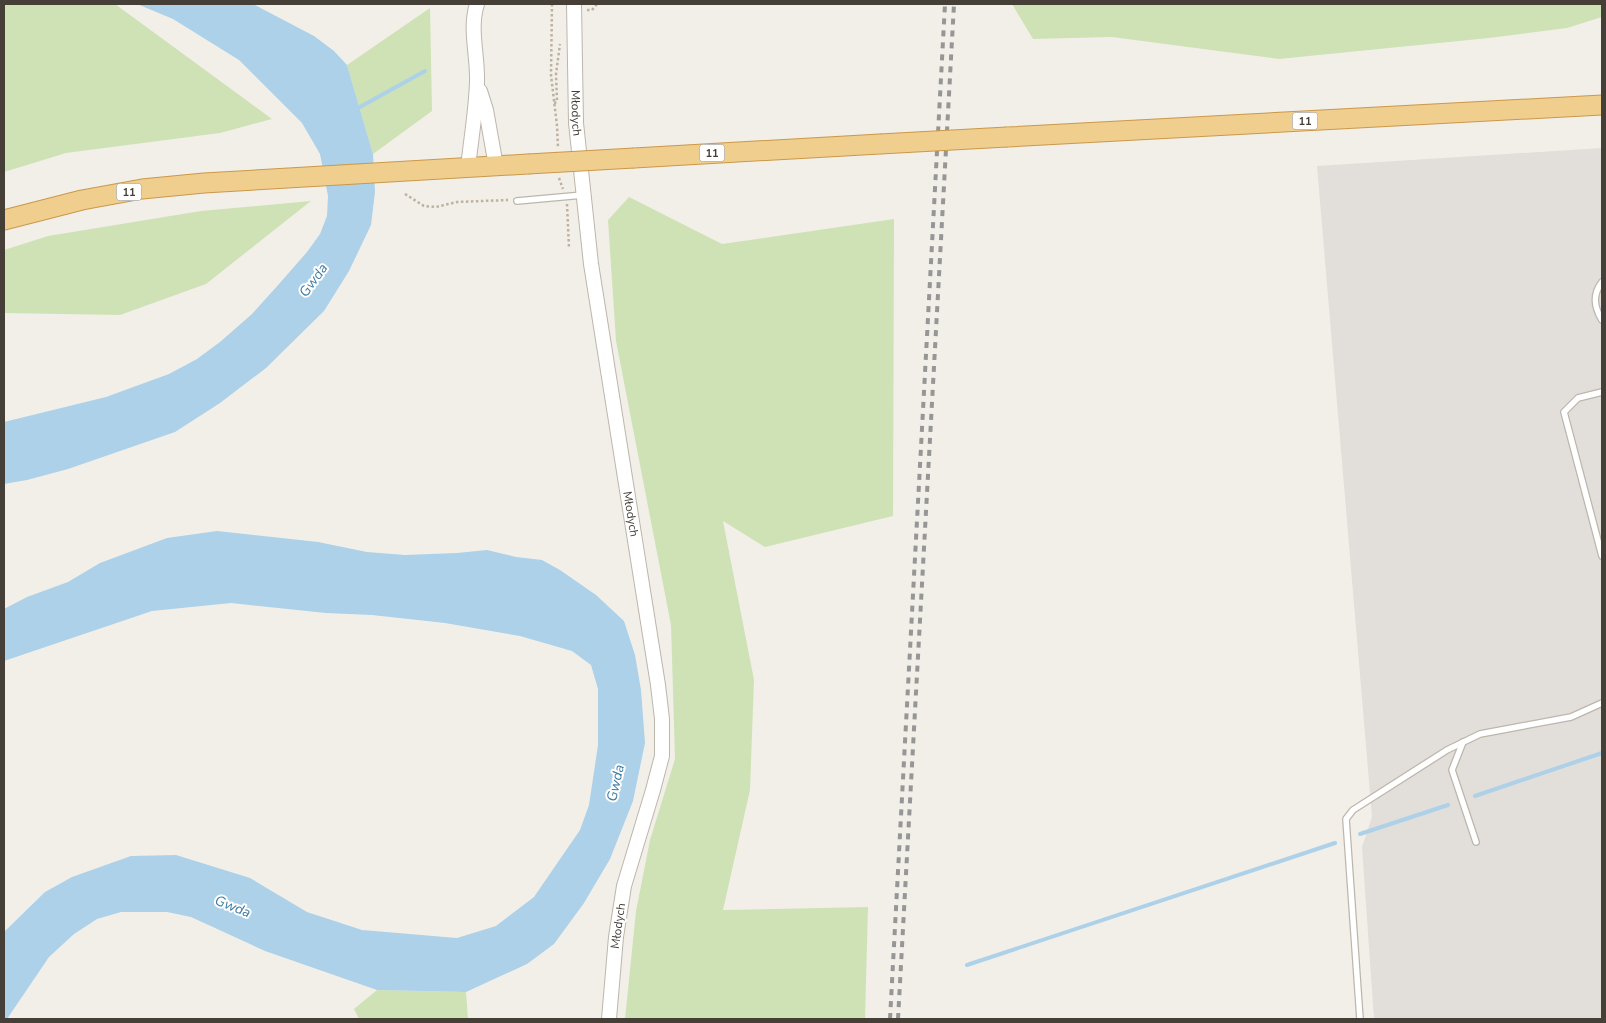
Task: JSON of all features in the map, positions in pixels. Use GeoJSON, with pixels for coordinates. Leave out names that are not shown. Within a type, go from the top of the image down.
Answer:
{"type":"FeatureCollection","features":[{"type":"Feature","properties":{"kind":"highway","name":"11"},"geometry":{"type":"LineString","coordinates":[[4,220],[82,200],[142,190],[256,179],[1602,105]]}},
{"type":"Feature","properties":{"kind":"street"},"geometry":{"type":"LineString","coordinates":[[468,168],[475,120],[478,80],[474,30],[477,4]]}},
{"type":"Feature","properties":{"kind":"street","name":"Młodych"},"geometry":{"type":"LineString","coordinates":[[574,4],[576,123],[583,195],[599,323],[658,685],[663,744],[660,767],[624,886],[616,937],[609,1019]]}},
{"type":"Feature","properties":{"kind":"street"},"geometry":{"type":"LineString","coordinates":[[478,80],[486,110],[496,166]]}},
{"type":"Feature","properties":{"kind":"lane"},"geometry":{"type":"LineString","coordinates":[[517,200],[583,195]]}},
{"type":"Feature","properties":{"kind":"lane"},"geometry":{"type":"LineString","coordinates":[[1602,282],[1594,299],[1596,311],[1602,320]]}},
{"type":"Feature","properties":{"kind":"lane"},"geometry":{"type":"LineString","coordinates":[[1602,392],[1578,398],[1564,412],[1602,556]]}},
{"type":"Feature","properties":{"kind":"lane"},"geometry":{"type":"LineString","coordinates":[[1360,1019],[1346,819],[1353,810],[1414,770],[1446,750],[1480,734],[1571,717],[1602,703]]}},
{"type":"Feature","properties":{"kind":"lane"},"geometry":{"type":"LineString","coordinates":[[1463,742],[1452,770],[1476,842]]}},
{"type":"Feature","properties":{"kind":"path"},"geometry":{"type":"LineString","coordinates":[[552,4],[551,75],[558,152]]}},
{"type":"Feature","properties":{"kind":"path"},"geometry":{"type":"LineString","coordinates":[[559,177],[568,202],[569,248]]}},
{"type":"Feature","properties":{"kind":"path"},"geometry":{"type":"LineString","coordinates":[[405,194],[424,206],[436,207],[457,202],[517,200]]}},
{"type":"Feature","properties":{"kind":"shaded area"},"geometry":{"type":"Polygon","coordinates":[[[1602,148],[1602,1019],[1374,1019],[1362,847],[1372,817],[1317,166],[1602,148]]]}},
{"type":"Feature","properties":{"kind":"green space"},"geometry":{"type":"Polygon","coordinates":[[[4,4],[115,4],[272,119],[220,133],[66,153],[4,172],[4,4]]]}},
{"type":"Feature","properties":{"kind":"green space"},"geometry":{"type":"Polygon","coordinates":[[[1012,4],[1602,4],[1602,17],[1567,28],[1489,38],[1279,59],[1112,37],[1033,39],[1012,4]]]}},
{"type":"Feature","properties":{"kind":"green space"},"geometry":{"type":"Polygon","coordinates":[[[430,8],[432,111],[373,154],[347,65],[430,8]]]}},
{"type":"Feature","properties":{"kind":"green space"},"geometry":{"type":"Polygon","coordinates":[[[629,197],[722,244],[894,219],[893,516],[765,547],[723,521],[754,680],[750,790],[723,910],[868,907],[865,1019],[625,1019],[636,911],[650,840],[675,759],[671,625],[616,341],[608,220],[629,197]]]}},
{"type":"Feature","properties":{"kind":"green space"},"geometry":{"type":"Polygon","coordinates":[[[311,201],[206,284],[120,315],[4,313],[4,250],[48,236],[201,211],[311,201]]]}},
{"type":"Feature","properties":{"kind":"green space"},"geometry":{"type":"Polygon","coordinates":[[[377,990],[466,992],[468,1019],[359,1019],[354,1009],[377,990]]]}},
{"type":"Feature","properties":{"kind":"water","name":"Gwda"},"geometry":{"type":"Polygon","coordinates":[[[137,4],[253,4],[314,36],[334,51],[347,65],[373,154],[375,192],[371,225],[349,271],[324,311],[266,368],[220,403],[175,432],[68,469],[4,484],[4,422],[106,397],[169,374],[197,359],[252,314],[307,252],[320,234],[327,216],[328,196],[320,154],[302,123],[239,60],[173,19],[137,4]]]}},
{"type":"Feature","properties":{"kind":"water","name":"Gwda"},"geometry":{"type":"Polygon","coordinates":[[[217,531],[318,542],[367,552],[405,555],[487,550],[516,557],[542,560],[596,595],[624,621],[635,655],[641,690],[645,743],[633,801],[610,859],[584,903],[554,944],[527,964],[466,992],[377,990],[265,951],[191,917],[167,912],[121,912],[97,919],[74,934],[49,957],[7,1019],[4,1019],[4,932],[45,892],[72,877],[131,856],[176,855],[250,878],[307,912],[362,930],[457,938],[496,926],[534,897],[580,830],[589,805],[598,745],[598,689],[591,665],[572,651],[520,636],[445,623],[231,603],[152,611],[4,661],[4,609],[27,597],[68,582],[100,563],[167,538],[217,531]]]}},
{"type":"Feature","properties":{"kind":"waterway"},"geometry":{"type":"LineString","coordinates":[[360,107],[425,71]]}},
{"type":"Feature","properties":{"kind":"waterway"},"geometry":{"type":"LineString","coordinates":[[1475,796],[1602,753]]}},
{"type":"Feature","properties":{"kind":"waterway"},"geometry":{"type":"LineString","coordinates":[[1360,834],[1448,805]]}},
{"type":"Feature","properties":{"kind":"waterway"},"geometry":{"type":"LineString","coordinates":[[967,965],[1335,843]]}},
{"type":"Feature","properties":{"kind":"railway"},"geometry":{"type":"LineString","coordinates":[[890,1019],[945,4]]}},
{"type":"Feature","properties":{"kind":"railway"},"geometry":{"type":"LineString","coordinates":[[898,1019],[954,4]]}}]}
